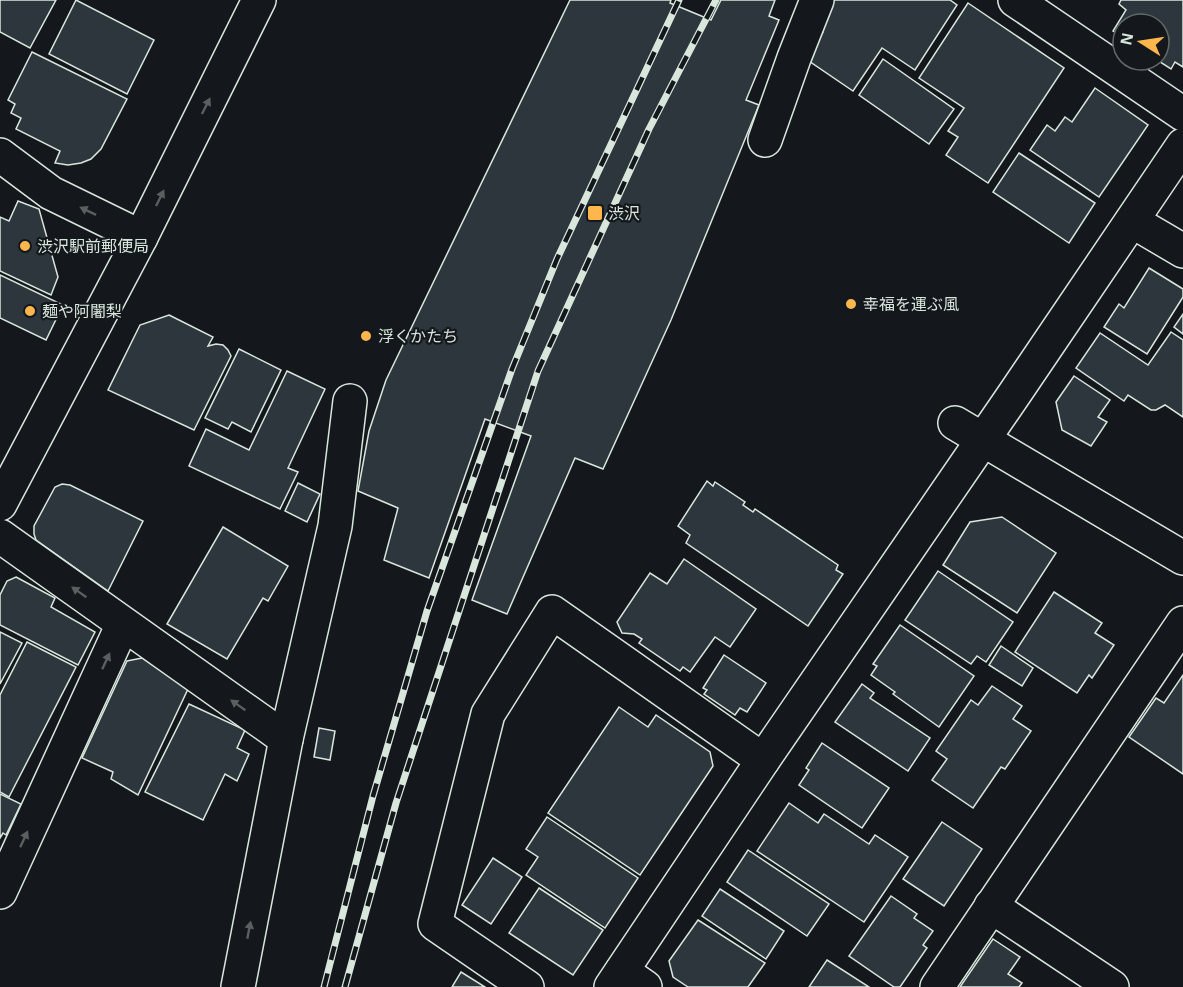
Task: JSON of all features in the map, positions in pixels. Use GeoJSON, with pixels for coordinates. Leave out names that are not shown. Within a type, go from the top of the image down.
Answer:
{"type":"FeatureCollection","features":[{"type":"Feature","properties":{"kind":"street"},"geometry":{"type":"LineString","coordinates":[[0,504],[141,237],[259,0]]}},
{"type":"Feature","properties":{"kind":"street"},"geometry":{"type":"LineString","coordinates":[[765,140],[817,0]]}},
{"type":"Feature","properties":{"kind":"street"},"geometry":{"type":"LineString","coordinates":[[1015,0],[1183,114]]}},
{"type":"Feature","properties":{"kind":"street"},"geometry":{"type":"LineString","coordinates":[[626,982],[763,760],[1183,145]]}},
{"type":"Feature","properties":{"kind":"street"},"geometry":{"type":"LineString","coordinates":[[0,155],[51,193],[141,237]]}},
{"type":"Feature","properties":{"kind":"street"},"geometry":{"type":"LineString","coordinates":[[1132,220],[1183,251]]}},
{"type":"Feature","properties":{"kind":"street"},"geometry":{"type":"LineString","coordinates":[[238,987],[286,739],[335,526],[350,401]]}},
{"type":"Feature","properties":{"kind":"street"},"geometry":{"type":"LineString","coordinates":[[955,423],[1183,558]]}},
{"type":"Feature","properties":{"kind":"street"},"geometry":{"type":"LineString","coordinates":[[0,536],[286,739]]}},
{"type":"Feature","properties":{"kind":"street"},"geometry":{"type":"LineString","coordinates":[[527,987],[435,924],[488,714],[552,612],[763,760]]}},
{"type":"Feature","properties":{"kind":"street"},"geometry":{"type":"LineString","coordinates":[[937,987],[1183,623]]}},
{"type":"Feature","properties":{"kind":"street"},"geometry":{"type":"LineString","coordinates":[[0,892],[123,624]]}},
{"type":"Feature","properties":{"kind":"street"},"geometry":{"type":"LineString","coordinates":[[991,906],[1112,987]]}},
{"type":"Feature","properties":{"kind":"building"},"geometry":{"type":"Polygon","coordinates":[[[0,0],[56,0],[30,48],[0,32],[0,0]]]}},
{"type":"Feature","properties":{"kind":"building"},"geometry":{"type":"Polygon","coordinates":[[[76,0],[154,40],[127,94],[49,54],[76,0]]]}},
{"type":"Feature","properties":{"kind":"building"},"geometry":{"type":"Polygon","coordinates":[[[570,0],[671,0],[670,3],[711,20],[721,0],[775,0],[769,16],[779,20],[746,100],[759,105],[671,320],[603,469],[575,458],[507,614],[472,600],[531,436],[485,419],[429,578],[384,560],[398,508],[358,491],[369,431],[386,380],[570,0]]]}},
{"type":"Feature","properties":{"kind":"building"},"geometry":{"type":"Polygon","coordinates":[[[833,0],[950,0],[957,5],[915,70],[882,48],[853,91],[806,59],[823,32],[815,27],[833,0]]]}},
{"type":"Feature","properties":{"kind":"building"},"geometry":{"type":"Polygon","coordinates":[[[1121,0],[1183,0],[1183,67],[1175,62],[1171,69],[1171,12],[1125,12],[1126,10],[1119,4],[1121,0]]]}},
{"type":"Feature","properties":{"kind":"building"},"geometry":{"type":"Polygon","coordinates":[[[968,3],[1064,68],[988,183],[946,155],[958,137],[948,131],[964,108],[919,78],[968,3]]]}},
{"type":"Feature","properties":{"kind":"building"},"geometry":{"type":"Polygon","coordinates":[[[32,52],[127,99],[101,149],[91,159],[68,165],[55,163],[60,151],[16,129],[21,118],[11,113],[15,104],[8,100],[32,52]]]}},
{"type":"Feature","properties":{"kind":"building"},"geometry":{"type":"Polygon","coordinates":[[[883,59],[954,109],[929,144],[859,95],[883,59]]]}},
{"type":"Feature","properties":{"kind":"building"},"geometry":{"type":"Polygon","coordinates":[[[1095,88],[1148,125],[1099,197],[1030,150],[1047,125],[1055,131],[1065,117],[1072,122],[1095,88]]]}},
{"type":"Feature","properties":{"kind":"building"},"geometry":{"type":"Polygon","coordinates":[[[1019,153],[1095,203],[1069,243],[993,192],[1019,153]]]}},
{"type":"Feature","properties":{"kind":"building","name":"渋沢駅前郵便局"},"geometry":{"type":"Polygon","coordinates":[[[18,201],[39,209],[58,277],[51,295],[0,271],[0,217],[9,221],[18,201]]]}},
{"type":"Feature","properties":{"kind":"building"},"geometry":{"type":"Polygon","coordinates":[[[1149,268],[1183,289],[1183,297],[1147,354],[1104,327],[1119,304],[1124,308],[1149,268]]]}},
{"type":"Feature","properties":{"kind":"building","name":"麺や阿闍梨"},"geometry":{"type":"Polygon","coordinates":[[[0,275],[63,305],[46,340],[0,318],[0,275]]]}},
{"type":"Feature","properties":{"kind":"building"},"geometry":{"type":"Polygon","coordinates":[[[1183,314],[1183,334],[1174,327],[1183,314]]]}},
{"type":"Feature","properties":{"kind":"building"},"geometry":{"type":"Polygon","coordinates":[[[169,315],[213,337],[208,346],[223,345],[231,356],[194,430],[108,390],[140,325],[169,315]]]}},
{"type":"Feature","properties":{"kind":"building"},"geometry":{"type":"Polygon","coordinates":[[[1171,332],[1183,340],[1183,417],[1165,405],[1151,410],[1128,395],[1124,401],[1076,368],[1100,333],[1148,365],[1171,332]]]}},
{"type":"Feature","properties":{"kind":"building"},"geometry":{"type":"Polygon","coordinates":[[[239,349],[281,370],[251,432],[232,422],[228,429],[205,418],[239,349]]]}},
{"type":"Feature","properties":{"kind":"building"},"geometry":{"type":"Polygon","coordinates":[[[287,371],[325,389],[288,468],[298,472],[280,509],[189,466],[206,429],[249,450],[287,371]]]}},
{"type":"Feature","properties":{"kind":"building"},"geometry":{"type":"Polygon","coordinates":[[[1074,376],[1110,400],[1098,417],[1107,422],[1091,446],[1062,430],[1056,402],[1074,376]]]}},
{"type":"Feature","properties":{"kind":"building"},"geometry":{"type":"Polygon","coordinates":[[[707,481],[713,486],[715,482],[745,502],[743,505],[753,512],[755,509],[838,565],[836,570],[843,574],[808,626],[686,543],[690,535],[678,526],[707,481]]]}},
{"type":"Feature","properties":{"kind":"building"},"geometry":{"type":"Polygon","coordinates":[[[298,483],[320,494],[307,522],[285,511],[298,483]]]}},
{"type":"Feature","properties":{"kind":"building"},"geometry":{"type":"Polygon","coordinates":[[[62,484],[70,485],[143,521],[108,591],[36,540],[34,526],[55,487],[62,484]]]}},
{"type":"Feature","properties":{"kind":"building"},"geometry":{"type":"Polygon","coordinates":[[[1002,517],[1056,553],[1017,613],[943,565],[970,522],[1002,517]]]}},
{"type":"Feature","properties":{"kind":"building"},"geometry":{"type":"Polygon","coordinates":[[[223,527],[288,566],[268,601],[263,598],[227,659],[167,624],[223,527]]]}},
{"type":"Feature","properties":{"kind":"building"},"geometry":{"type":"Polygon","coordinates":[[[684,559],[756,609],[730,647],[715,637],[690,672],[683,667],[680,671],[639,643],[642,639],[634,634],[622,633],[617,622],[650,573],[667,584],[684,559]]]}},
{"type":"Feature","properties":{"kind":"building"},"geometry":{"type":"Polygon","coordinates":[[[938,571],[1013,622],[986,662],[977,656],[971,664],[905,620],[938,571]]]}},
{"type":"Feature","properties":{"kind":"building"},"geometry":{"type":"Polygon","coordinates":[[[16,577],[55,598],[51,607],[95,632],[78,665],[0,625],[0,595],[7,581],[16,577]]]}},
{"type":"Feature","properties":{"kind":"building"},"geometry":{"type":"Polygon","coordinates":[[[1054,592],[1102,623],[1095,633],[1114,645],[1092,678],[1089,675],[1077,693],[1015,652],[1054,592]]]}},
{"type":"Feature","properties":{"kind":"building"},"geometry":{"type":"Polygon","coordinates":[[[900,625],[974,676],[939,727],[871,675],[877,666],[873,664],[900,625]]]}},
{"type":"Feature","properties":{"kind":"building"},"geometry":{"type":"Polygon","coordinates":[[[0,632],[22,643],[0,684],[0,632]]]}},
{"type":"Feature","properties":{"kind":"building"},"geometry":{"type":"Polygon","coordinates":[[[27,642],[76,667],[9,797],[0,792],[0,695],[27,642]]]}},
{"type":"Feature","properties":{"kind":"building"},"geometry":{"type":"Polygon","coordinates":[[[1001,646],[1033,668],[1022,686],[989,665],[1001,646]]]}},
{"type":"Feature","properties":{"kind":"building"},"geometry":{"type":"Polygon","coordinates":[[[724,655],[766,683],[747,712],[740,708],[735,715],[704,694],[707,690],[703,688],[724,655]]]}},
{"type":"Feature","properties":{"kind":"building"},"geometry":{"type":"Polygon","coordinates":[[[142,658],[188,689],[138,795],[111,779],[113,772],[82,758],[127,661],[142,658]]]}},
{"type":"Feature","properties":{"kind":"building"},"geometry":{"type":"Polygon","coordinates":[[[1183,675],[1183,774],[1129,737],[1156,698],[1164,703],[1183,675]]]}},
{"type":"Feature","properties":{"kind":"building"},"geometry":{"type":"Polygon","coordinates":[[[862,684],[874,693],[870,698],[930,738],[908,771],[835,722],[862,684]]]}},
{"type":"Feature","properties":{"kind":"building"},"geometry":{"type":"Polygon","coordinates":[[[992,686],[1022,706],[1013,719],[1031,731],[1005,769],[1001,767],[973,808],[932,780],[947,759],[936,751],[971,700],[978,705],[992,686]]]}},
{"type":"Feature","properties":{"kind":"building"},"geometry":{"type":"Polygon","coordinates":[[[189,704],[245,730],[237,748],[249,754],[237,781],[225,774],[203,820],[145,792],[189,704]]]}},
{"type":"Feature","properties":{"kind":"building"},"geometry":{"type":"Polygon","coordinates":[[[619,707],[648,727],[656,715],[710,752],[713,766],[640,875],[548,813],[619,707]]]}},
{"type":"Feature","properties":{"kind":"building"},"geometry":{"type":"Polygon","coordinates":[[[319,728],[335,731],[330,760],[314,757],[319,728]]]}},
{"type":"Feature","properties":{"kind":"building"},"geometry":{"type":"Polygon","coordinates":[[[822,743],[889,788],[862,828],[799,785],[809,770],[806,768],[822,743]]]}},
{"type":"Feature","properties":{"kind":"building"},"geometry":{"type":"Polygon","coordinates":[[[0,794],[21,804],[6,835],[3,833],[0,838],[0,794]]]}},
{"type":"Feature","properties":{"kind":"building"},"geometry":{"type":"Polygon","coordinates":[[[789,803],[818,823],[824,814],[869,844],[875,835],[908,857],[864,922],[757,851],[789,803]]]}},
{"type":"Feature","properties":{"kind":"building"},"geometry":{"type":"Polygon","coordinates":[[[547,817],[638,878],[605,928],[526,875],[538,857],[526,849],[547,817]]]}},
{"type":"Feature","properties":{"kind":"building"},"geometry":{"type":"Polygon","coordinates":[[[942,822],[982,849],[944,906],[903,879],[942,822]]]}},
{"type":"Feature","properties":{"kind":"building"},"geometry":{"type":"Polygon","coordinates":[[[748,850],[829,904],[807,936],[727,882],[748,850]]]}},
{"type":"Feature","properties":{"kind":"building"},"geometry":{"type":"Polygon","coordinates":[[[493,858],[522,877],[491,924],[462,905],[493,858]]]}},
{"type":"Feature","properties":{"kind":"building"},"geometry":{"type":"Polygon","coordinates":[[[539,888],[603,930],[573,975],[509,933],[539,888]]]}},
{"type":"Feature","properties":{"kind":"building"},"geometry":{"type":"Polygon","coordinates":[[[720,889],[784,931],[766,959],[702,916],[720,889]]]}},
{"type":"Feature","properties":{"kind":"building"},"geometry":{"type":"Polygon","coordinates":[[[891,896],[917,914],[914,918],[933,931],[923,945],[927,948],[900,987],[894,987],[849,956],[891,896]]]}},
{"type":"Feature","properties":{"kind":"building"},"geometry":{"type":"Polygon","coordinates":[[[698,920],[765,963],[748,987],[688,987],[673,977],[669,961],[698,920]]]}},
{"type":"Feature","properties":{"kind":"building"},"geometry":{"type":"Polygon","coordinates":[[[993,939],[1020,957],[1008,974],[1022,983],[1019,987],[960,987],[993,939]]]}},
{"type":"Feature","properties":{"kind":"building"},"geometry":{"type":"Polygon","coordinates":[[[827,960],[869,987],[809,987],[827,960]]]}},
{"type":"Feature","properties":{"kind":"building"},"geometry":{"type":"Polygon","coordinates":[[[461,972],[485,987],[452,987],[461,972]]]}},
{"type":"Feature","properties":{"kind":"railway"},"geometry":{"type":"LineString","coordinates":[[324,987],[373,796],[427,611],[512,369],[557,259],[679,0]]}},
{"type":"Feature","properties":{"kind":"railway"},"geometry":{"type":"LineString","coordinates":[[345,987],[396,803],[538,371],[649,129],[716,0]]}},
{"type":"Feature","properties":{"kind":"place","name":"渋沢"},"geometry":{"type":"Point","coordinates":[595,213]}},
{"type":"Feature","properties":{"kind":"place","name":"渋沢駅前郵便局"},"geometry":{"type":"Point","coordinates":[25,246]}},
{"type":"Feature","properties":{"kind":"place","name":"幸福を運ぶ風"},"geometry":{"type":"Point","coordinates":[851,304]}},
{"type":"Feature","properties":{"kind":"place","name":"麺や阿闍梨"},"geometry":{"type":"Point","coordinates":[30,311]}},
{"type":"Feature","properties":{"kind":"place","name":"浮くかたち"},"geometry":{"type":"Point","coordinates":[366,336]}}]}
